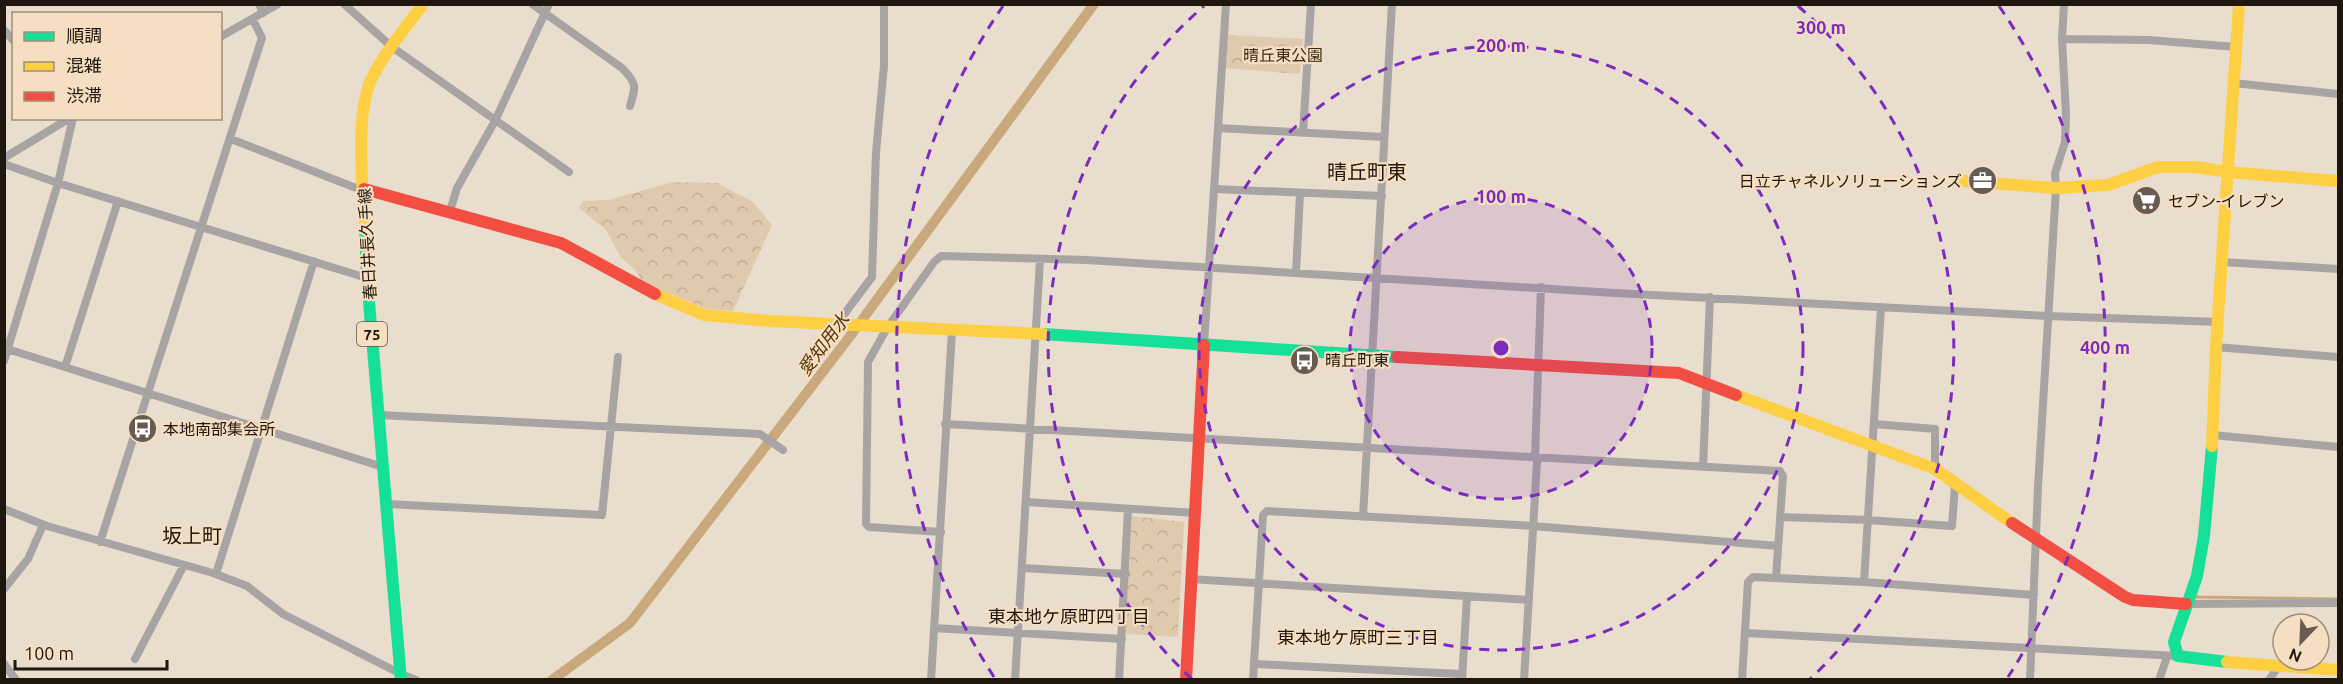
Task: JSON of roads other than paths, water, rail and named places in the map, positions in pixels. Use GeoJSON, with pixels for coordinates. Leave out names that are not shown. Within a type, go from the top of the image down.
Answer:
{"type":"FeatureCollection","features":[{"type":"Feature","properties":{"kind":"street"},"geometry":{"type":"LineString","coordinates":[[222,36],[253,20],[261,9],[278,4]]}},
{"type":"Feature","properties":{"kind":"street"},"geometry":{"type":"LineString","coordinates":[[344,4],[392,47],[568,172]]}},
{"type":"Feature","properties":{"kind":"street","name":"春日井長久手線"},"geometry":{"type":"LineString","coordinates":[[401,677],[367,278],[361,139],[365,97],[374,73],[423,4]]}},
{"type":"Feature","properties":{"kind":"street"},"geometry":{"type":"LineString","coordinates":[[532,4],[622,68],[632,78],[635,85],[630,106]]}},
{"type":"Feature","properties":{"kind":"street"},"geometry":{"type":"LineString","coordinates":[[450,211],[457,188],[495,121],[549,4]]}},
{"type":"Feature","properties":{"kind":"street"},"geometry":{"type":"LineString","coordinates":[[840,325],[872,277],[876,152],[884,66],[884,4]]}},
{"type":"Feature","properties":{"kind":"street"},"geometry":{"type":"LineString","coordinates":[[1186,680],[1203,345],[1210,268],[1226,4]]}},
{"type":"Feature","properties":{"kind":"street"},"geometry":{"type":"LineString","coordinates":[[1303,133],[1311,4]]}},
{"type":"Feature","properties":{"kind":"street"},"geometry":{"type":"LineString","coordinates":[[1363,516],[1392,4]]}},
{"type":"Feature","properties":{"kind":"street"},"geometry":{"type":"LineString","coordinates":[[2030,680],[2055,173],[2065,142],[2066,114],[2062,39],[2064,4]]}},
{"type":"Feature","properties":{"kind":"street"},"geometry":{"type":"LineString","coordinates":[[2159,680],[2173,656],[2174,642],[2197,576],[2204,536],[2213,435],[2216,347],[2239,4]]}},
{"type":"Feature","properties":{"kind":"street"},"geometry":{"type":"LineString","coordinates":[[100,542],[262,38],[253,20]]}},
{"type":"Feature","properties":{"kind":"street"},"geometry":{"type":"LineString","coordinates":[[2062,39],[2149,40],[2236,47]]}},
{"type":"Feature","properties":{"kind":"street"},"geometry":{"type":"LineString","coordinates":[[2234,82],[2338,94]]}},
{"type":"Feature","properties":{"kind":"street"},"geometry":{"type":"LineString","coordinates":[[4,158],[68,120]]}},
{"type":"Feature","properties":{"kind":"street"},"geometry":{"type":"LineString","coordinates":[[4,361],[58,183],[71,120]]}},
{"type":"Feature","properties":{"kind":"street"},"geometry":{"type":"LineString","coordinates":[[1218,128],[1384,137]]}},
{"type":"Feature","properties":{"kind":"street"},"geometry":{"type":"LineString","coordinates":[[231,139],[356,188],[450,211],[561,243],[666,300],[704,315],[887,328],[1035,334],[1678,373],[1935,470],[2036,539],[2133,600],[2186,604],[2338,603]]}},
{"type":"Feature","properties":{"kind":"street"},"geometry":{"type":"LineString","coordinates":[[4,164],[58,183],[367,278]]}},
{"type":"Feature","properties":{"kind":"street"},"geometry":{"type":"LineString","coordinates":[[1964,181],[2056,188],[2108,184],[2158,167],[2195,167],[2338,181]]}},
{"type":"Feature","properties":{"kind":"street"},"geometry":{"type":"LineString","coordinates":[[1214,189],[1382,196]]}},
{"type":"Feature","properties":{"kind":"street"},"geometry":{"type":"LineString","coordinates":[[1296,273],[1300,193]]}},
{"type":"Feature","properties":{"kind":"street"},"geometry":{"type":"LineString","coordinates":[[65,367],[118,201]]}},
{"type":"Feature","properties":{"kind":"street"},"geometry":{"type":"LineString","coordinates":[[940,532],[866,524],[868,362],[887,328],[934,262],[941,256],[1087,260],[2048,316],[2219,322]]}},
{"type":"Feature","properties":{"kind":"street"},"geometry":{"type":"LineString","coordinates":[[1015,680],[1040,260]]}},
{"type":"Feature","properties":{"kind":"street"},"geometry":{"type":"LineString","coordinates":[[216,574],[314,261]]}},
{"type":"Feature","properties":{"kind":"street"},"geometry":{"type":"LineString","coordinates":[[2222,262],[2338,269]]}},
{"type":"Feature","properties":{"kind":"street"},"geometry":{"type":"LineString","coordinates":[[1524,680],[1537,462],[1535,457],[1537,366],[1541,287]]}},
{"type":"Feature","properties":{"kind":"street"},"geometry":{"type":"LineString","coordinates":[[1703,467],[1710,297]]}},
{"type":"Feature","properties":{"kind":"street"},"geometry":{"type":"LineString","coordinates":[[1864,582],[1881,306]]}},
{"type":"Feature","properties":{"kind":"street"},"geometry":{"type":"LineString","coordinates":[[931,680],[952,331]]}},
{"type":"Feature","properties":{"kind":"street"},"geometry":{"type":"LineString","coordinates":[[2216,347],[2338,357]]}},
{"type":"Feature","properties":{"kind":"street"},"geometry":{"type":"LineString","coordinates":[[6,349],[383,467]]}},
{"type":"Feature","properties":{"kind":"street"},"geometry":{"type":"LineString","coordinates":[[387,504],[602,515],[618,357]]}},
{"type":"Feature","properties":{"kind":"street"},"geometry":{"type":"LineString","coordinates":[[379,415],[760,434],[783,450]]}},
{"type":"Feature","properties":{"kind":"street"},"geometry":{"type":"LineString","coordinates":[[945,424],[1782,472],[1776,578]]}},
{"type":"Feature","properties":{"kind":"street"},"geometry":{"type":"LineString","coordinates":[[1874,424],[1935,429],[1935,470]]}},
{"type":"Feature","properties":{"kind":"street"},"geometry":{"type":"LineString","coordinates":[[2213,435],[2338,447]]}},
{"type":"Feature","properties":{"kind":"street"},"geometry":{"type":"LineString","coordinates":[[1781,517],[1952,526],[1955,485]]}},
{"type":"Feature","properties":{"kind":"street"},"geometry":{"type":"LineString","coordinates":[[1027,502],[1195,513]]}},
{"type":"Feature","properties":{"kind":"street"},"geometry":{"type":"LineString","coordinates":[[4,509],[43,525],[216,574],[247,586],[283,614],[401,677],[416,680]]}},
{"type":"Feature","properties":{"kind":"street"},"geometry":{"type":"LineString","coordinates":[[1119,680],[1128,509]]}},
{"type":"Feature","properties":{"kind":"street"},"geometry":{"type":"LineString","coordinates":[[1253,680],[1263,515],[1267,511],[1533,526],[1778,546]]}},
{"type":"Feature","properties":{"kind":"street"},"geometry":{"type":"LineString","coordinates":[[4,589],[28,559],[43,525]]}},
{"type":"Feature","properties":{"kind":"street"},"geometry":{"type":"LineString","coordinates":[[135,659],[184,565]]}},
{"type":"Feature","properties":{"kind":"street"},"geometry":{"type":"LineString","coordinates":[[1023,568],[1126,573]]}},
{"type":"Feature","properties":{"kind":"street"},"geometry":{"type":"LineString","coordinates":[[1742,680],[1748,582],[1752,577],[1864,582],[2034,595]]}},
{"type":"Feature","properties":{"kind":"street"},"geometry":{"type":"LineString","coordinates":[[1190,579],[1529,600]]}},
{"type":"Feature","properties":{"kind":"street"},"geometry":{"type":"LineString","coordinates":[[1254,664],[1462,677],[1467,597]]}},
{"type":"Feature","properties":{"kind":"street"},"geometry":{"type":"LineString","coordinates":[[934,628],[1122,639]]}},
{"type":"Feature","properties":{"kind":"street"},"geometry":{"type":"LineString","coordinates":[[1745,633],[2032,647],[2173,656],[2271,665]]}},
{"type":"Feature","properties":{"kind":"street"},"geometry":{"type":"LineString","coordinates":[[4,664],[16,680]]}},
{"type":"Feature","properties":{"kind":"waterway","name":"愛知用水"},"geometry":{"type":"LineString","coordinates":[[552,680],[630,623],[851,335],[1094,4]]}},
{"type":"Feature","properties":{"kind":"waterway"},"geometry":{"type":"LineString","coordinates":[[2194,597],[2338,599]]}},
{"type":"Feature","properties":{"kind":"place","name":"日立チャネルソリューションズ"},"geometry":{"type":"Point","coordinates":[1983,181]}},
{"type":"Feature","properties":{"kind":"place","name":"セブン-イレブン"},"geometry":{"type":"Point","coordinates":[2147,201]}},
{"type":"Feature","properties":{"kind":"place","name":"晴丘町東"},"geometry":{"type":"Point","coordinates":[1304,360]}},
{"type":"Feature","properties":{"kind":"place","name":"本地南部集会所"},"geometry":{"type":"Point","coordinates":[142,429]}},
{"type":"Feature","properties":{"kind":"district","name":"晴丘町東"},"geometry":{"type":"Point","coordinates":[1367,171]}},
{"type":"Feature","properties":{"kind":"district","name":"坂上町"},"geometry":{"type":"Point","coordinates":[192,535]}},
{"type":"Feature","properties":{"kind":"district","name":"東本地ケ原町四丁目"},"geometry":{"type":"Point","coordinates":[1069,616]}},
{"type":"Feature","properties":{"kind":"district","name":"東本地ケ原町三丁目"},"geometry":{"type":"Point","coordinates":[1358,637]}},
{"type":"Feature","properties":{"kind":"park label","name":"晴丘東公園"},"geometry":{"type":"Point","coordinates":[1283,55]}}]}
